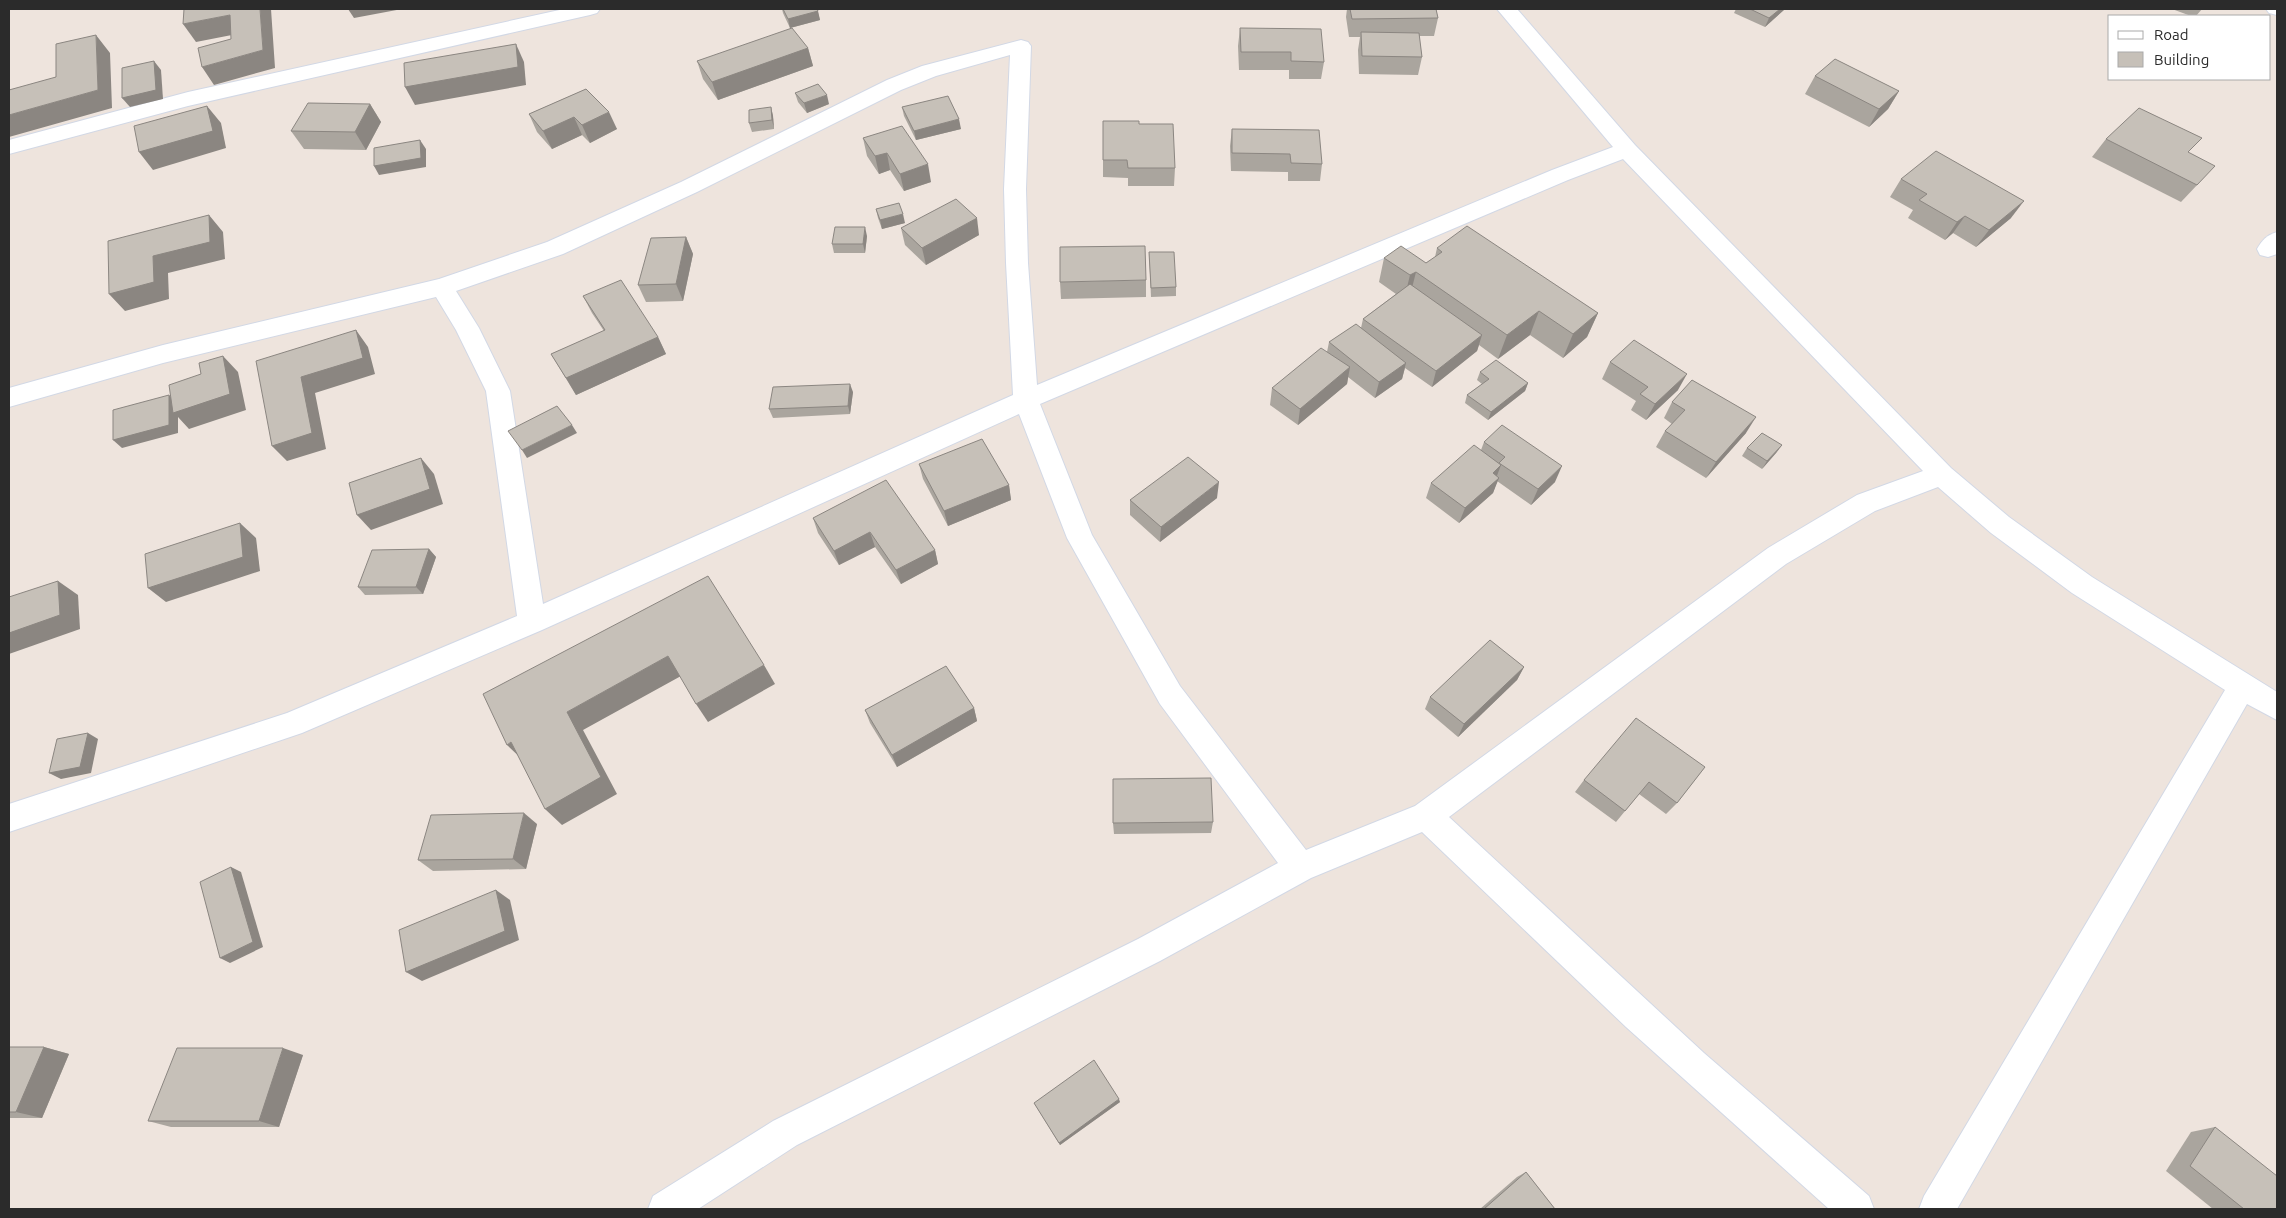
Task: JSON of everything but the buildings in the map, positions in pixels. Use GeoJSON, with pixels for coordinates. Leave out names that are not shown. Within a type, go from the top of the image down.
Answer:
{"type":"FeatureCollection","features":[{"type":"Feature","properties":{"kind":"street"},"geometry":{"type":"LineString","coordinates":[[9,146],[188,99],[590,9]]}},
{"type":"Feature","properties":{"kind":"street"},"geometry":{"type":"LineString","coordinates":[[1507,9],[1628,150],[1942,475],[2000,525],[2082,585],[2277,707]]}},
{"type":"Feature","properties":{"kind":"street"},"geometry":{"type":"LineString","coordinates":[[9,397],[164,354],[442,287],[555,248],[698,182],[894,85],[929,71],[1022,46],[1015,189],[1017,263],[1026,400],[1080,538],[1170,695],[1300,867]]}},
{"type":"Feature","properties":{"kind":"street"},"geometry":{"type":"LineString","coordinates":[[9,818],[292,724],[532,622],[1026,400],[1560,175],[1628,150]]}},
{"type":"Feature","properties":{"kind":"street"},"geometry":{"type":"LineString","coordinates":[[442,287],[467,328],[498,392],[532,622]]}},
{"type":"Feature","properties":{"kind":"street"},"geometry":{"type":"LineString","coordinates":[[666,1209],[785,1133],[1149,950],[1300,867],[1426,816],[1777,556],[1866,504],[1942,475]]}},
{"type":"Feature","properties":{"kind":"street"},"geometry":{"type":"LineString","coordinates":[[1937,1209],[2243,685]]}},
{"type":"Feature","properties":{"kind":"street"},"geometry":{"type":"LineString","coordinates":[[1426,816],[1608,990],[1764,1131],[1856,1209]]}}]}
